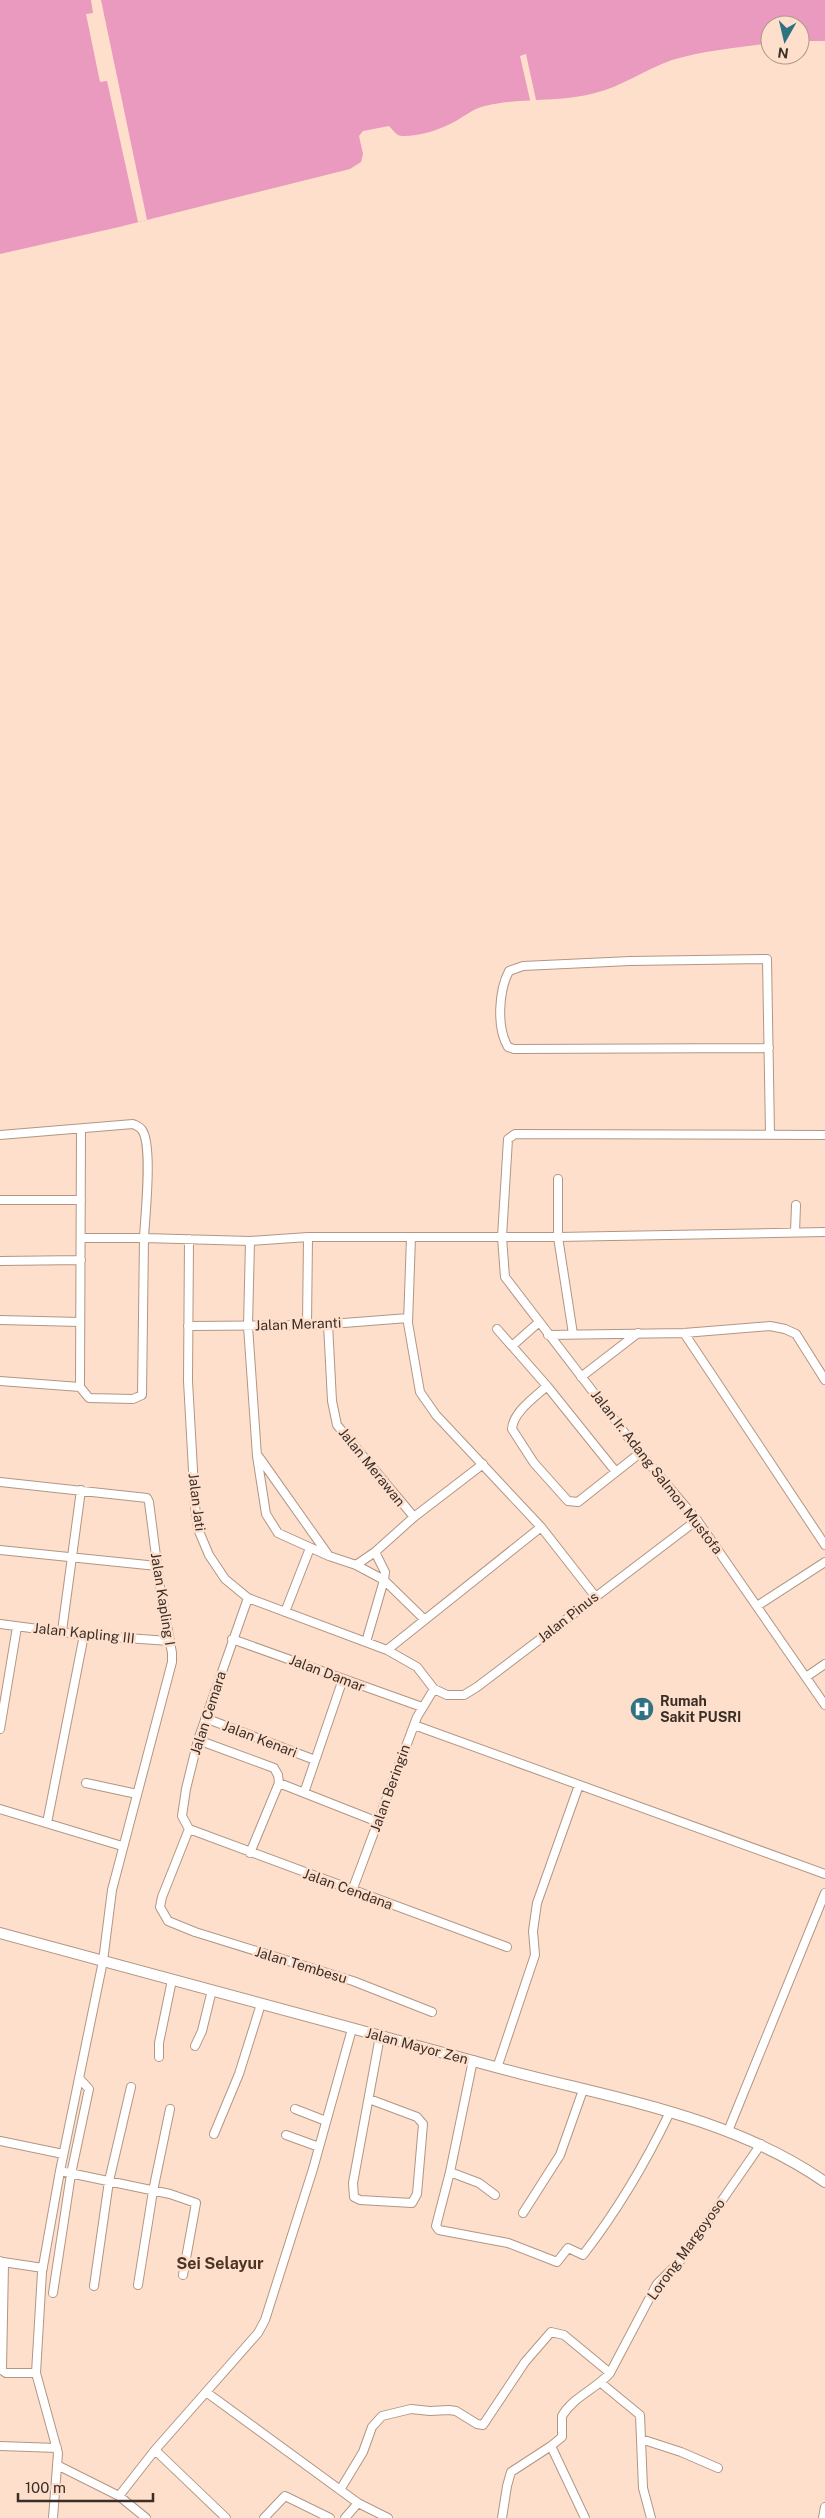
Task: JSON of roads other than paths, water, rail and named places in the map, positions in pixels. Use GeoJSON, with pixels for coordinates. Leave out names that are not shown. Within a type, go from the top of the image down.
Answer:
{"type":"FeatureCollection","features":[{"type":"Feature","properties":{"kind":"street"},"geometry":{"type":"LineString","coordinates":[[769,1048],[514,1049],[508,1047],[504,1040],[501,1019],[504,981],[509,971],[523,966],[630,961],[768,959],[770,1134]]}},
{"type":"Feature","properties":{"kind":"street"},"geometry":{"type":"LineString","coordinates":[[0,1134],[81,1130],[133,1124],[143,1131],[146,1139],[147,1187],[144,1238],[142,1395],[133,1400],[90,1398],[80,1387],[81,1130]]}},
{"type":"Feature","properties":{"kind":"street","name":"Jalan Ir. Adang Salmon Mustofa"},"geometry":{"type":"LineString","coordinates":[[825,1135],[515,1134],[508,1140],[502,1237],[505,1277],[538,1323],[640,1453],[697,1520],[825,1706]]}},
{"type":"Feature","properties":{"kind":"street"},"geometry":{"type":"LineString","coordinates":[[558,1179],[558,1237],[573,1334]]}},
{"type":"Feature","properties":{"kind":"street"},"geometry":{"type":"LineString","coordinates":[[0,1200],[81,1200]]}},
{"type":"Feature","properties":{"kind":"street"},"geometry":{"type":"LineString","coordinates":[[795,1232],[796,1205]]}},
{"type":"Feature","properties":{"kind":"street"},"geometry":{"type":"LineString","coordinates":[[81,1238],[250,1241],[308,1237],[558,1237],[825,1232]]}},
{"type":"Feature","properties":{"kind":"street"},"geometry":{"type":"LineString","coordinates":[[307,1325],[308,1237]]}},
{"type":"Feature","properties":{"kind":"street"},"geometry":{"type":"LineString","coordinates":[[411,1237],[408,1318],[420,1392],[436,1415],[540,1527],[595,1596]]}},
{"type":"Feature","properties":{"kind":"street","name":"Jalan Jati"},"geometry":{"type":"LineString","coordinates":[[189,1239],[188,1381],[198,1529],[210,1555],[225,1579],[248,1598],[387,1650],[417,1667],[434,1689]]}},
{"type":"Feature","properties":{"kind":"street"},"geometry":{"type":"LineString","coordinates":[[250,1241],[248,1326],[258,1456],[266,1514],[278,1533],[329,1556],[356,1565],[384,1580],[425,1620]]}},
{"type":"Feature","properties":{"kind":"street"},"geometry":{"type":"LineString","coordinates":[[0,1261],[81,1260]]}},
{"type":"Feature","properties":{"kind":"street","name":"Jalan Meranti"},"geometry":{"type":"LineString","coordinates":[[188,1326],[307,1325],[408,1318]]}},
{"type":"Feature","properties":{"kind":"street"},"geometry":{"type":"LineString","coordinates":[[0,1320],[80,1322]]}},
{"type":"Feature","properties":{"kind":"street"},"geometry":{"type":"LineString","coordinates":[[512,1346],[538,1323]]}},
{"type":"Feature","properties":{"kind":"street","name":"Jalan Merawan"},"geometry":{"type":"LineString","coordinates":[[328,1324],[332,1401],[337,1425],[414,1517]]}},
{"type":"Feature","properties":{"kind":"street"},"geometry":{"type":"LineString","coordinates":[[548,1335],[684,1333],[770,1326],[785,1329],[796,1334],[825,1380]]}},
{"type":"Feature","properties":{"kind":"street"},"geometry":{"type":"LineString","coordinates":[[497,1330],[547,1386],[616,1472]]}},
{"type":"Feature","properties":{"kind":"street"},"geometry":{"type":"LineString","coordinates":[[581,1376],[638,1333]]}},
{"type":"Feature","properties":{"kind":"street"},"geometry":{"type":"LineString","coordinates":[[684,1333],[825,1545]]}},
{"type":"Feature","properties":{"kind":"street"},"geometry":{"type":"LineString","coordinates":[[0,1381],[80,1387]]}},
{"type":"Feature","properties":{"kind":"street"},"geometry":{"type":"LineString","coordinates":[[547,1386],[532,1399],[512,1424],[512,1430],[534,1463],[568,1501],[578,1502],[640,1453]]}},
{"type":"Feature","properties":{"kind":"street"},"geometry":{"type":"LineString","coordinates":[[258,1456],[329,1556]]}},
{"type":"Feature","properties":{"kind":"street"},"geometry":{"type":"LineString","coordinates":[[356,1565],[375,1552],[414,1517],[483,1464]]}},
{"type":"Feature","properties":{"kind":"street","name":"Jalan Kapling I"},"geometry":{"type":"LineString","coordinates":[[0,1482],[147,1498],[172,1662],[158,1707],[138,1794],[122,1846],[112,1890],[103,1961],[63,2154],[43,2268],[36,2373],[57,2448],[59,2466],[53,2518]]}},
{"type":"Feature","properties":{"kind":"street"},"geometry":{"type":"LineString","coordinates":[[62,1631],[70,1558],[81,1490]]}},
{"type":"Feature","properties":{"kind":"street","name":"Jalan Pinus"},"geometry":{"type":"LineString","coordinates":[[434,1689],[447,1695],[464,1695],[697,1520]]}},
{"type":"Feature","properties":{"kind":"street"},"geometry":{"type":"LineString","coordinates":[[387,1650],[540,1527]]}},
{"type":"Feature","properties":{"kind":"street"},"geometry":{"type":"LineString","coordinates":[[285,1612],[310,1548]]}},
{"type":"Feature","properties":{"kind":"street"},"geometry":{"type":"LineString","coordinates":[[0,1550],[157,1566]]}},
{"type":"Feature","properties":{"kind":"street"},"geometry":{"type":"LineString","coordinates":[[366,1642],[385,1572],[375,1552]]}},
{"type":"Feature","properties":{"kind":"street"},"geometry":{"type":"LineString","coordinates":[[757,1606],[825,1562]]}},
{"type":"Feature","properties":{"kind":"street","name":"Jalan Cemara"},"geometry":{"type":"LineString","coordinates":[[189,1829],[182,1816],[186,1788],[198,1740],[232,1638],[248,1598]]}},
{"type":"Feature","properties":{"kind":"street","name":"Jalan Kapling III"},"geometry":{"type":"LineString","coordinates":[[0,1624],[84,1635],[169,1641]]}},
{"type":"Feature","properties":{"kind":"street"},"geometry":{"type":"LineString","coordinates":[[0,1729],[17,1627]]}},
{"type":"Feature","properties":{"kind":"street"},"geometry":{"type":"LineString","coordinates":[[47,1823],[84,1635]]}},
{"type":"Feature","properties":{"kind":"street","name":"Jalan Damar"},"geometry":{"type":"LineString","coordinates":[[232,1638],[422,1708]]}},
{"type":"Feature","properties":{"kind":"street"},"geometry":{"type":"LineString","coordinates":[[806,1677],[825,1664]]}},
{"type":"Feature","properties":{"kind":"street"},"geometry":{"type":"LineString","coordinates":[[304,1793],[343,1679]]}},
{"type":"Feature","properties":{"kind":"street","name":"Jalan Beringin"},"geometry":{"type":"LineString","coordinates":[[352,1891],[414,1724],[434,1689]]}},
{"type":"Feature","properties":{"kind":"street","name":"Jalan Kenari"},"geometry":{"type":"LineString","coordinates":[[205,1718],[315,1760]]}},
{"type":"Feature","properties":{"kind":"street"},"geometry":{"type":"LineString","coordinates":[[414,1724],[825,1874]]}},
{"type":"Feature","properties":{"kind":"street"},"geometry":{"type":"LineString","coordinates":[[198,1740],[274,1768],[278,1775],[279,1783],[250,1853]]}},
{"type":"Feature","properties":{"kind":"street"},"geometry":{"type":"LineString","coordinates":[[86,1783],[138,1794]]}},
{"type":"Feature","properties":{"kind":"street"},"geometry":{"type":"LineString","coordinates":[[279,1783],[378,1822]]}},
{"type":"Feature","properties":{"kind":"street"},"geometry":{"type":"LineString","coordinates":[[497,2068],[535,1955],[532,1931],[537,1903],[579,1785]]}},
{"type":"Feature","properties":{"kind":"street"},"geometry":{"type":"LineString","coordinates":[[0,1809],[122,1846]]}},
{"type":"Feature","properties":{"kind":"street","name":"Jalan Cendana"},"geometry":{"type":"LineString","coordinates":[[189,1829],[507,1947]]}},
{"type":"Feature","properties":{"kind":"street","name":"Jalan Tembesu"},"geometry":{"type":"LineString","coordinates":[[189,1829],[162,1897],[160,1907],[168,1921],[195,1932],[353,1981],[432,2012]]}},
{"type":"Feature","properties":{"kind":"street"},"geometry":{"type":"LineString","coordinates":[[728,2131],[825,1893]]}},
{"type":"Feature","properties":{"kind":"street","name":"Jalan Mayor Zen"},"geometry":{"type":"LineString","coordinates":[[0,1933],[497,2068],[670,2112],[762,2144],[783,2154],[825,2182]]}},
{"type":"Feature","properties":{"kind":"street"},"geometry":{"type":"LineString","coordinates":[[159,2056],[172,1980]]}},
{"type":"Feature","properties":{"kind":"street"},"geometry":{"type":"LineString","coordinates":[[195,2046],[202,2031],[212,1990]]}},
{"type":"Feature","properties":{"kind":"street"},"geometry":{"type":"LineString","coordinates":[[214,2134],[239,2074],[261,2004]]}},
{"type":"Feature","properties":{"kind":"street"},"geometry":{"type":"LineString","coordinates":[[118,2496],[155,2450],[258,2333],[265,2320],[319,2147],[352,2029]]}},
{"type":"Feature","properties":{"kind":"street"},"geometry":{"type":"LineString","coordinates":[[369,2098],[417,2117],[423,2124],[417,2194],[412,2202],[360,2200],[354,2197],[353,2183],[380,2036]]}},
{"type":"Feature","properties":{"kind":"street"},"geometry":{"type":"LineString","coordinates":[[473,2060],[450,2172],[436,2226],[439,2230],[508,2243],[557,2262],[568,2248],[583,2255],[603,2229],[655,2143],[670,2112]]}},
{"type":"Feature","properties":{"kind":"street"},"geometry":{"type":"LineString","coordinates":[[53,2293],[72,2174],[89,2089],[79,2078]]}},
{"type":"Feature","properties":{"kind":"street"},"geometry":{"type":"LineString","coordinates":[[94,2286],[109,2181],[131,2087]]}},
{"type":"Feature","properties":{"kind":"street"},"geometry":{"type":"LineString","coordinates":[[523,2213],[560,2155],[583,2090]]}},
{"type":"Feature","properties":{"kind":"street"},"geometry":{"type":"LineString","coordinates":[[138,2285],[153,2190],[170,2109]]}},
{"type":"Feature","properties":{"kind":"street"},"geometry":{"type":"LineString","coordinates":[[295,2109],[326,2121]]}},
{"type":"Feature","properties":{"kind":"street"},"geometry":{"type":"LineString","coordinates":[[286,2135],[319,2147]]}},
{"type":"Feature","properties":{"kind":"street"},"geometry":{"type":"LineString","coordinates":[[0,2141],[63,2154]]}},
{"type":"Feature","properties":{"kind":"street","name":"Lorong Margoyoso"},"geometry":{"type":"LineString","coordinates":[[551,2446],[562,2437],[561,2419],[565,2411],[601,2383],[610,2373],[657,2284],[680,2261],[762,2144]]}},
{"type":"Feature","properties":{"kind":"street"},"geometry":{"type":"LineString","coordinates":[[60,2171],[153,2190],[196,2202],[184,2275]]}},
{"type":"Feature","properties":{"kind":"street"},"geometry":{"type":"LineString","coordinates":[[450,2172],[479,2183],[495,2195]]}},
{"type":"Feature","properties":{"kind":"street"},"geometry":{"type":"LineString","coordinates":[[36,2373],[6,2374],[1,2369],[2,2262],[43,2268]]}},
{"type":"Feature","properties":{"kind":"street"},"geometry":{"type":"LineString","coordinates":[[340,2490],[363,2452],[372,2427],[382,2416],[411,2409],[449,2410],[456,2411],[476,2424],[483,2425],[525,2362],[551,2332],[564,2334],[610,2373]]}},
{"type":"Feature","properties":{"kind":"street"},"geometry":{"type":"LineString","coordinates":[[601,2383],[639,2413],[642,2421],[643,2488],[651,2518]]}},
{"type":"Feature","properties":{"kind":"street"},"geometry":{"type":"LineString","coordinates":[[206,2392],[358,2503],[388,2518]]}},
{"type":"Feature","properties":{"kind":"street"},"geometry":{"type":"LineString","coordinates":[[641,2439],[718,2468]]}},
{"type":"Feature","properties":{"kind":"street"},"geometry":{"type":"LineString","coordinates":[[0,2446],[57,2448]]}},
{"type":"Feature","properties":{"kind":"street"},"geometry":{"type":"LineString","coordinates":[[502,2518],[506,2486],[511,2472],[551,2446],[585,2518]]}},
{"type":"Feature","properties":{"kind":"street"},"geometry":{"type":"LineString","coordinates":[[155,2450],[226,2518]]}},
{"type":"Feature","properties":{"kind":"street"},"geometry":{"type":"LineString","coordinates":[[59,2466],[118,2496],[146,2518]]}},
{"type":"Feature","properties":{"kind":"street"},"geometry":{"type":"LineString","coordinates":[[264,2518],[285,2496],[330,2518]]}},
{"type":"Feature","properties":{"kind":"street"},"geometry":{"type":"LineString","coordinates":[[345,2518],[358,2503]]}},
{"type":"Feature","properties":{"kind":"place","name":"Rumah Sakit PUSRI"},"geometry":{"type":"Point","coordinates":[642,1709]}},
{"type":"Feature","properties":{"kind":"district","name":"Sei Selayur"},"geometry":{"type":"Point","coordinates":[220,2263]}}]}
